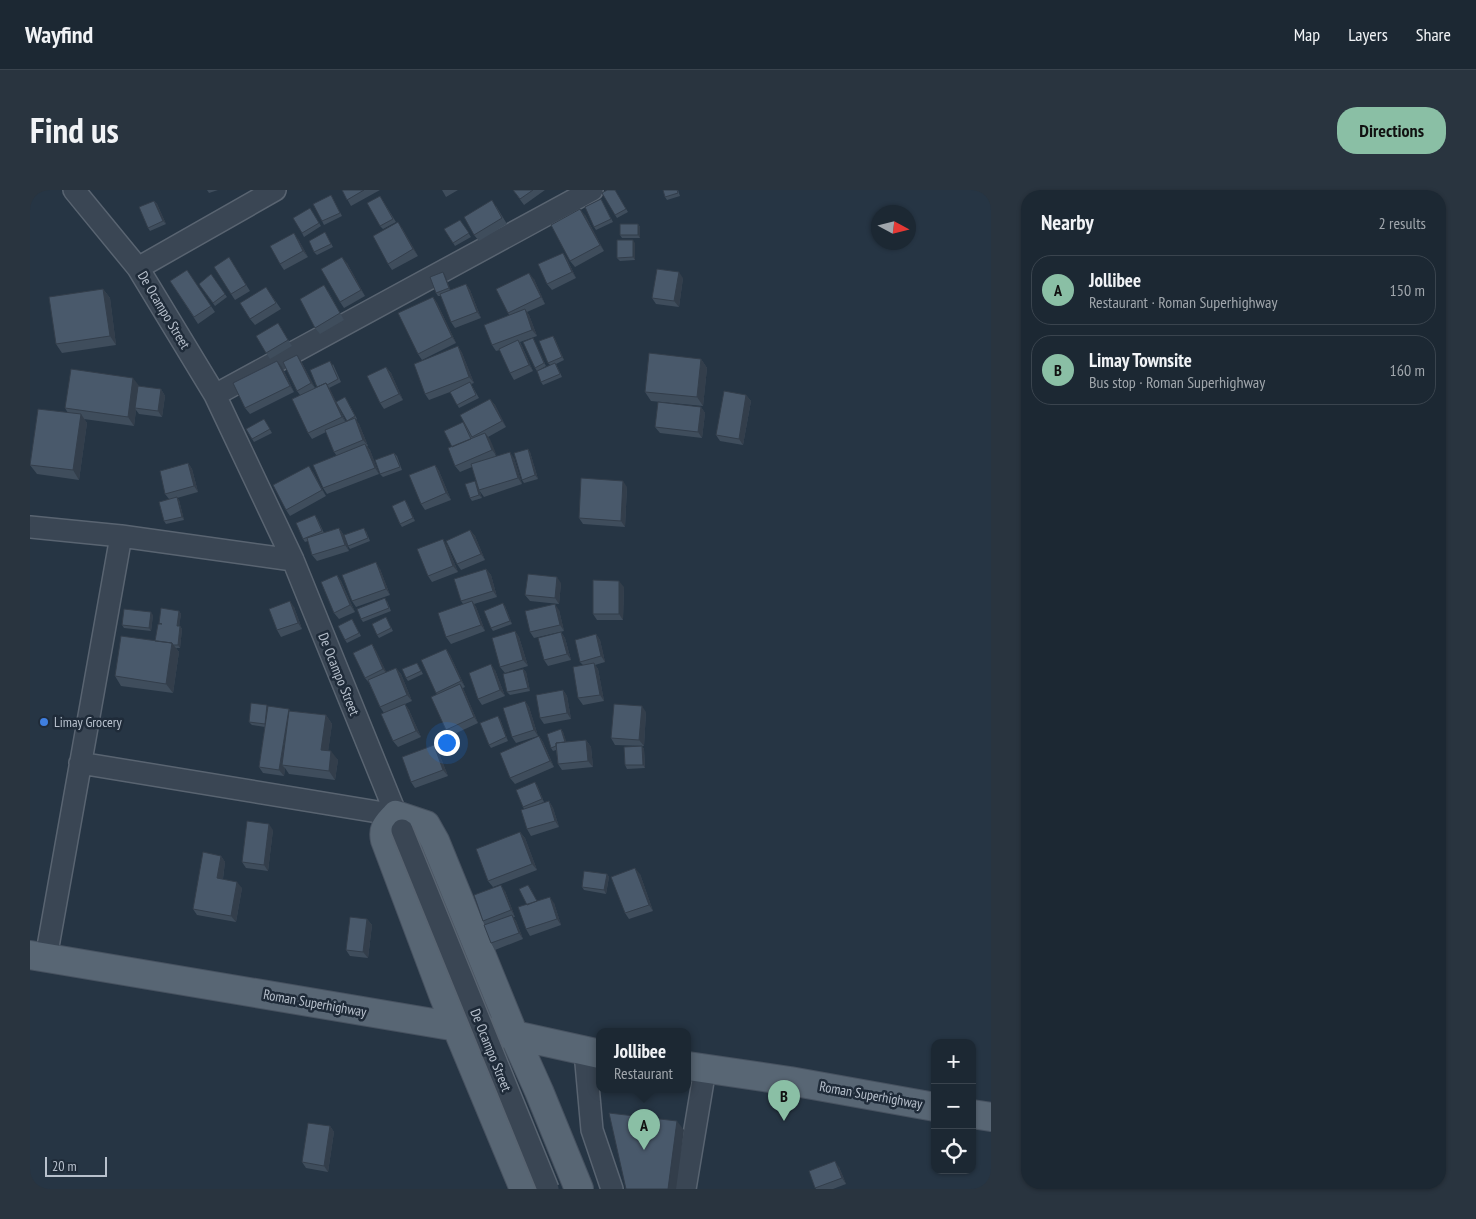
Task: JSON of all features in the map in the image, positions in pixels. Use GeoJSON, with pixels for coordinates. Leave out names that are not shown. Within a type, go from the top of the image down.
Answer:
{"type":"FeatureCollection","features":[{"type":"Feature","properties":{"kind":"main road"},"geometry":{"type":"LineString","coordinates":[[524,1189],[444,997],[385,840],[383,834],[385,828],[399,822],[422,822],[429,829],[579,1189]]}},
{"type":"Feature","properties":{"kind":"main road","name":"Roman Superhighway"},"geometry":{"type":"LineString","coordinates":[[38,957],[514,1035],[593,1053]]}},
{"type":"Feature","properties":{"kind":"main road","name":"Roman Superhighway"},"geometry":{"type":"LineString","coordinates":[[696,1068],[790,1081],[931,1106]]}},
{"type":"Feature","properties":{"kind":"main road"},"geometry":{"type":"LineString","coordinates":[[976,1115],[991,1117]]}},
{"type":"Feature","properties":{"kind":"street","name":"De Ocampo Street"},"geometry":{"type":"LineString","coordinates":[[74,190],[138,268],[215,395],[293,560],[548,1189]]}},
{"type":"Feature","properties":{"kind":"street"},"geometry":{"type":"LineString","coordinates":[[138,268],[275,190]]}},
{"type":"Feature","properties":{"kind":"street"},"geometry":{"type":"LineString","coordinates":[[215,395],[592,190]]}},
{"type":"Feature","properties":{"kind":"street"},"geometry":{"type":"LineString","coordinates":[[30,527],[121,536],[293,560]]}},
{"type":"Feature","properties":{"kind":"street"},"geometry":{"type":"LineString","coordinates":[[38,957],[80,763],[121,536]]}},
{"type":"Feature","properties":{"kind":"street"},"geometry":{"type":"LineString","coordinates":[[80,763],[399,822]]}},
{"type":"Feature","properties":{"kind":"street"},"geometry":{"type":"LineString","coordinates":[[593,1053],[592,1130],[612,1189]]}},
{"type":"Feature","properties":{"kind":"street"},"geometry":{"type":"LineString","coordinates":[[685,1189],[696,1068]]}},
{"type":"Feature","properties":{"kind":"building"},"geometry":{"type":"Polygon","coordinates":[[[342,190],[364,190],[347,200],[342,190]]]}},
{"type":"Feature","properties":{"kind":"building"},"geometry":{"type":"Polygon","coordinates":[[[513,190],[533,190],[520,199],[513,190]]]}},
{"type":"Feature","properties":{"kind":"building"},"geometry":{"type":"Polygon","coordinates":[[[607,190],[615,190],[626,209],[615,215],[602,193],[607,190]]]}},
{"type":"Feature","properties":{"kind":"building"},"geometry":{"type":"Polygon","coordinates":[[[663,190],[677,190],[678,193],[665,197],[663,190]]]}},
{"type":"Feature","properties":{"kind":"building"},"geometry":{"type":"Polygon","coordinates":[[[331,195],[340,213],[322,221],[313,204],[331,195]]]}},
{"type":"Feature","properties":{"kind":"building"},"geometry":{"type":"Polygon","coordinates":[[[380,196],[393,219],[380,226],[367,203],[380,196]]]}},
{"type":"Feature","properties":{"kind":"building"},"geometry":{"type":"Polygon","coordinates":[[[601,199],[611,219],[594,227],[585,207],[601,199]]]}},
{"type":"Feature","properties":{"kind":"building"},"geometry":{"type":"Polygon","coordinates":[[[492,200],[502,218],[474,235],[464,217],[492,200]]]}},
{"type":"Feature","properties":{"kind":"building"},"geometry":{"type":"Polygon","coordinates":[[[154,201],[163,221],[148,228],[139,207],[154,201]]]}},
{"type":"Feature","properties":{"kind":"building"},"geometry":{"type":"Polygon","coordinates":[[[310,208],[319,223],[302,233],[293,218],[310,208]]]}},
{"type":"Feature","properties":{"kind":"building"},"geometry":{"type":"Polygon","coordinates":[[[580,209],[600,245],[570,261],[551,225],[580,209]]]}},
{"type":"Feature","properties":{"kind":"building"},"geometry":{"type":"Polygon","coordinates":[[[460,220],[469,233],[453,243],[444,229],[460,220]]]}},
{"type":"Feature","properties":{"kind":"building"},"geometry":{"type":"Polygon","coordinates":[[[398,222],[413,249],[388,264],[373,236],[398,222]]]}},
{"type":"Feature","properties":{"kind":"building"},"geometry":{"type":"Polygon","coordinates":[[[620,224],[638,224],[638,235],[620,235],[620,224]]]}},
{"type":"Feature","properties":{"kind":"building"},"geometry":{"type":"Polygon","coordinates":[[[325,232],[331,244],[314,252],[309,241],[325,232]]]}},
{"type":"Feature","properties":{"kind":"building"},"geometry":{"type":"Polygon","coordinates":[[[294,233],[303,251],[280,264],[270,246],[294,233]]]}},
{"type":"Feature","properties":{"kind":"building"},"geometry":{"type":"Polygon","coordinates":[[[617,240],[633,240],[633,257],[617,258],[617,240]]]}},
{"type":"Feature","properties":{"kind":"building"},"geometry":{"type":"Polygon","coordinates":[[[563,253],[572,272],[547,284],[538,264],[563,253]]]}},
{"type":"Feature","properties":{"kind":"building"},"geometry":{"type":"Polygon","coordinates":[[[229,257],[246,285],[231,294],[214,267],[229,257]]]}},
{"type":"Feature","properties":{"kind":"building"},"geometry":{"type":"Polygon","coordinates":[[[342,257],[361,290],[340,302],[321,269],[342,257]]]}},
{"type":"Feature","properties":{"kind":"building"},"geometry":{"type":"Polygon","coordinates":[[[657,269],[679,272],[674,301],[652,298],[657,269]]]}},
{"type":"Feature","properties":{"kind":"building"},"geometry":{"type":"Polygon","coordinates":[[[187,270],[211,306],[194,317],[170,281],[187,270]]]}},
{"type":"Feature","properties":{"kind":"building"},"geometry":{"type":"Polygon","coordinates":[[[443,272],[449,288],[436,293],[430,277],[443,272]]]}},
{"type":"Feature","properties":{"kind":"building"},"geometry":{"type":"Polygon","coordinates":[[[529,273],[541,297],[508,313],[496,289],[529,273]]]}},
{"type":"Feature","properties":{"kind":"building"},"geometry":{"type":"Polygon","coordinates":[[[211,274],[225,294],[213,303],[199,284],[211,274]]]}},
{"type":"Feature","properties":{"kind":"building"},"geometry":{"type":"Polygon","coordinates":[[[466,284],[477,312],[451,322],[440,294],[466,284]]]}},
{"type":"Feature","properties":{"kind":"building"},"geometry":{"type":"Polygon","coordinates":[[[324,285],[340,313],[315,328],[300,299],[324,285]]]}},
{"type":"Feature","properties":{"kind":"building"},"geometry":{"type":"Polygon","coordinates":[[[266,287],[276,303],[250,319],[240,303],[266,287]]]}},
{"type":"Feature","properties":{"kind":"building"},"geometry":{"type":"Polygon","coordinates":[[[103,289],[110,336],[56,344],[49,297],[103,289]]]}},
{"type":"Feature","properties":{"kind":"building"},"geometry":{"type":"Polygon","coordinates":[[[433,297],[452,337],[418,354],[398,313],[433,297]]]}},
{"type":"Feature","properties":{"kind":"building"},"geometry":{"type":"Polygon","coordinates":[[[525,309],[532,330],[492,345],[484,325],[525,309]]]}},
{"type":"Feature","properties":{"kind":"building"},"geometry":{"type":"Polygon","coordinates":[[[278,323],[288,340],[266,353],[256,336],[278,323]]]}},
{"type":"Feature","properties":{"kind":"building"},"geometry":{"type":"Polygon","coordinates":[[[553,336],[562,357],[548,363],[539,341],[553,336]]]}},
{"type":"Feature","properties":{"kind":"building"},"geometry":{"type":"Polygon","coordinates":[[[533,338],[544,363],[535,368],[523,342],[533,338]]]}},
{"type":"Feature","properties":{"kind":"building"},"geometry":{"type":"Polygon","coordinates":[[[518,340],[529,365],[510,373],[499,349],[518,340]]]}},
{"type":"Feature","properties":{"kind":"building"},"geometry":{"type":"Polygon","coordinates":[[[458,346],[469,377],[425,394],[414,364],[458,346]]]}},
{"type":"Feature","properties":{"kind":"building"},"geometry":{"type":"Polygon","coordinates":[[[649,353],[701,359],[697,397],[645,392],[649,353]]]}},
{"type":"Feature","properties":{"kind":"building"},"geometry":{"type":"Polygon","coordinates":[[[297,355],[311,383],[297,391],[283,362],[297,355]]]}},
{"type":"Feature","properties":{"kind":"building"},"geometry":{"type":"Polygon","coordinates":[[[277,361],[290,386],[245,408],[233,383],[277,361]]]}},
{"type":"Feature","properties":{"kind":"building"},"geometry":{"type":"Polygon","coordinates":[[[330,361],[338,379],[327,385],[326,383],[317,387],[310,370],[330,361]]]}},
{"type":"Feature","properties":{"kind":"building"},"geometry":{"type":"Polygon","coordinates":[[[555,363],[560,374],[541,382],[537,371],[555,363]]]}},
{"type":"Feature","properties":{"kind":"building"},"geometry":{"type":"Polygon","coordinates":[[[386,367],[399,394],[380,403],[367,376],[386,367]]]}},
{"type":"Feature","properties":{"kind":"building"},"geometry":{"type":"Polygon","coordinates":[[[71,369],[133,378],[128,417],[65,408],[71,369]]]}},
{"type":"Feature","properties":{"kind":"building"},"geometry":{"type":"Polygon","coordinates":[[[470,382],[476,395],[457,405],[450,392],[470,382]]]}},
{"type":"Feature","properties":{"kind":"building"},"geometry":{"type":"Polygon","coordinates":[[[326,383],[342,417],[308,433],[292,399],[326,383]]]}},
{"type":"Feature","properties":{"kind":"building"},"geometry":{"type":"Polygon","coordinates":[[[138,386],[161,389],[158,411],[135,408],[138,386]]]}},
{"type":"Feature","properties":{"kind":"building"},"geometry":{"type":"Polygon","coordinates":[[[724,391],[746,395],[739,439],[716,435],[724,391]]]}},
{"type":"Feature","properties":{"kind":"building"},"geometry":{"type":"Polygon","coordinates":[[[345,397],[355,416],[347,421],[336,402],[345,397]]]}},
{"type":"Feature","properties":{"kind":"building"},"geometry":{"type":"Polygon","coordinates":[[[490,399],[502,421],[472,437],[460,415],[490,399]]]}},
{"type":"Feature","properties":{"kind":"building"},"geometry":{"type":"Polygon","coordinates":[[[658,402],[701,407],[698,432],[655,427],[658,402]]]}},
{"type":"Feature","properties":{"kind":"building"},"geometry":{"type":"Polygon","coordinates":[[[38,409],[81,414],[73,470],[30,465],[38,409]]]}},
{"type":"Feature","properties":{"kind":"building"},"geometry":{"type":"Polygon","coordinates":[[[355,418],[363,440],[334,452],[325,430],[355,418]]]}},
{"type":"Feature","properties":{"kind":"building"},"geometry":{"type":"Polygon","coordinates":[[[264,419],[270,429],[252,439],[246,429],[264,419]]]}},
{"type":"Feature","properties":{"kind":"building"},"geometry":{"type":"Polygon","coordinates":[[[463,422],[471,439],[452,447],[444,431],[463,422]]]}},
{"type":"Feature","properties":{"kind":"building"},"geometry":{"type":"Polygon","coordinates":[[[485,433],[492,450],[455,466],[448,448],[485,433]]]}},
{"type":"Feature","properties":{"kind":"building"},"geometry":{"type":"Polygon","coordinates":[[[365,444],[375,468],[323,488],[313,465],[365,444]]]}},
{"type":"Feature","properties":{"kind":"building"},"geometry":{"type":"Polygon","coordinates":[[[528,449],[535,475],[522,480],[514,453],[528,449]]]}},
{"type":"Feature","properties":{"kind":"building"},"geometry":{"type":"Polygon","coordinates":[[[510,452],[518,478],[479,490],[471,464],[510,452]]]}},
{"type":"Feature","properties":{"kind":"building"},"geometry":{"type":"Polygon","coordinates":[[[394,453],[400,467],[380,474],[375,460],[394,453]]]}},
{"type":"Feature","properties":{"kind":"building"},"geometry":{"type":"Polygon","coordinates":[[[188,463],[194,486],[165,494],[160,471],[188,463]]]}},
{"type":"Feature","properties":{"kind":"building"},"geometry":{"type":"Polygon","coordinates":[[[435,465],[446,493],[421,504],[409,475],[435,465]]]}},
{"type":"Feature","properties":{"kind":"building"},"geometry":{"type":"Polygon","coordinates":[[[309,466],[322,490],[286,510],[273,485],[309,466]]]}},
{"type":"Feature","properties":{"kind":"building"},"geometry":{"type":"Polygon","coordinates":[[[581,478],[623,481],[621,521],[579,518],[581,478]]]}},
{"type":"Feature","properties":{"kind":"building"},"geometry":{"type":"Polygon","coordinates":[[[475,481],[479,495],[470,498],[465,484],[475,481]]]}},
{"type":"Feature","properties":{"kind":"building"},"geometry":{"type":"Polygon","coordinates":[[[177,497],[182,517],[164,521],[159,502],[177,497]]]}},
{"type":"Feature","properties":{"kind":"building"},"geometry":{"type":"Polygon","coordinates":[[[405,500],[413,518],[400,524],[392,506],[405,500]]]}},
{"type":"Feature","properties":{"kind":"building"},"geometry":{"type":"Polygon","coordinates":[[[315,515],[322,531],[303,539],[296,523],[315,515]]]}},
{"type":"Feature","properties":{"kind":"building"},"geometry":{"type":"Polygon","coordinates":[[[339,528],[345,545],[312,555],[307,538],[339,528]]]}},
{"type":"Feature","properties":{"kind":"building"},"geometry":{"type":"Polygon","coordinates":[[[364,528],[368,538],[348,546],[344,535],[364,528]]]}},
{"type":"Feature","properties":{"kind":"building"},"geometry":{"type":"Polygon","coordinates":[[[470,530],[481,554],[457,564],[446,541],[470,530]]]}},
{"type":"Feature","properties":{"kind":"building"},"geometry":{"type":"Polygon","coordinates":[[[443,539],[453,566],[428,576],[417,549],[443,539]]]}},
{"type":"Feature","properties":{"kind":"building"},"geometry":{"type":"Polygon","coordinates":[[[376,562],[386,589],[352,601],[342,575],[376,562]]]}},
{"type":"Feature","properties":{"kind":"building"},"geometry":{"type":"Polygon","coordinates":[[[486,569],[493,591],[461,601],[454,579],[486,569]]]}},
{"type":"Feature","properties":{"kind":"building"},"geometry":{"type":"Polygon","coordinates":[[[528,574],[557,577],[555,598],[525,595],[528,574]]]}},
{"type":"Feature","properties":{"kind":"building"},"geometry":{"type":"Polygon","coordinates":[[[337,575],[350,605],[334,613],[321,582],[337,575]]]}},
{"type":"Feature","properties":{"kind":"building"},"geometry":{"type":"Polygon","coordinates":[[[593,580],[619,581],[619,614],[593,614],[593,580]]]}},
{"type":"Feature","properties":{"kind":"building"},"geometry":{"type":"Polygon","coordinates":[[[385,598],[389,608],[361,619],[357,609],[385,598]]]}},
{"type":"Feature","properties":{"kind":"building"},"geometry":{"type":"Polygon","coordinates":[[[290,601],[298,623],[277,630],[269,609],[290,601]]]}},
{"type":"Feature","properties":{"kind":"building"},"geometry":{"type":"Polygon","coordinates":[[[472,601],[481,625],[446,637],[438,613],[472,601]]]}},
{"type":"Feature","properties":{"kind":"building"},"geometry":{"type":"Polygon","coordinates":[[[503,603],[510,621],[491,628],[484,611],[503,603]]]}},
{"type":"Feature","properties":{"kind":"building"},"geometry":{"type":"Polygon","coordinates":[[[555,604],[560,625],[530,632],[525,611],[555,604]]]}},
{"type":"Feature","properties":{"kind":"building"},"geometry":{"type":"Polygon","coordinates":[[[161,608],[179,611],[177,626],[180,626],[178,645],[155,641],[158,624],[162,624],[159,623],[161,608]]]}},
{"type":"Feature","properties":{"kind":"building"},"geometry":{"type":"Polygon","coordinates":[[[124,609],[151,612],[149,628],[122,625],[124,609]]]}},
{"type":"Feature","properties":{"kind":"building"},"geometry":{"type":"Polygon","coordinates":[[[386,617],[391,628],[377,635],[372,624],[386,617]]]}},
{"type":"Feature","properties":{"kind":"building"},"geometry":{"type":"Polygon","coordinates":[[[352,619],[359,633],[345,640],[338,626],[352,619]]]}},
{"type":"Feature","properties":{"kind":"building"},"geometry":{"type":"Polygon","coordinates":[[[515,631],[523,660],[500,667],[492,638],[515,631]]]}},
{"type":"Feature","properties":{"kind":"building"},"geometry":{"type":"Polygon","coordinates":[[[561,632],[567,654],[544,660],[538,638],[561,632]]]}},
{"type":"Feature","properties":{"kind":"building"},"geometry":{"type":"Polygon","coordinates":[[[596,634],[601,656],[580,662],[575,640],[596,634]]]}},
{"type":"Feature","properties":{"kind":"building"},"geometry":{"type":"Polygon","coordinates":[[[121,636],[172,643],[166,684],[115,676],[121,636]]]}},
{"type":"Feature","properties":{"kind":"building"},"geometry":{"type":"Polygon","coordinates":[[[372,644],[383,669],[365,678],[353,653],[372,644]]]}},
{"type":"Feature","properties":{"kind":"building"},"geometry":{"type":"Polygon","coordinates":[[[446,649],[461,681],[436,693],[421,660],[446,649]]]}},
{"type":"Feature","properties":{"kind":"building"},"geometry":{"type":"Polygon","coordinates":[[[417,663],[421,671],[406,678],[402,669],[417,663]]]}},
{"type":"Feature","properties":{"kind":"building"},"geometry":{"type":"Polygon","coordinates":[[[594,663],[600,695],[578,698],[573,667],[594,663]]]}},
{"type":"Feature","properties":{"kind":"building"},"geometry":{"type":"Polygon","coordinates":[[[491,664],[500,690],[478,699],[469,673],[491,664]]]}},
{"type":"Feature","properties":{"kind":"building"},"geometry":{"type":"Polygon","coordinates":[[[396,668],[407,695],[380,707],[368,680],[396,668]]]}},
{"type":"Feature","properties":{"kind":"building"},"geometry":{"type":"Polygon","coordinates":[[[523,669],[528,688],[507,692],[503,674],[523,669]]]}},
{"type":"Feature","properties":{"kind":"building"},"geometry":{"type":"Polygon","coordinates":[[[460,684],[474,717],[446,730],[431,697],[460,684]]]}},
{"type":"Feature","properties":{"kind":"building"},"geometry":{"type":"Polygon","coordinates":[[[563,690],[567,713],[540,718],[536,695],[563,690]]]}},
{"type":"Feature","properties":{"kind":"building"},"geometry":{"type":"Polygon","coordinates":[[[525,701],[534,730],[512,737],[503,708],[525,701]]]}},
{"type":"Feature","properties":{"kind":"building"},"geometry":{"type":"Polygon","coordinates":[[[251,703],[267,705],[265,724],[249,722],[251,703]]]}},
{"type":"Feature","properties":{"kind":"building"},"geometry":{"type":"Polygon","coordinates":[[[405,704],[416,731],[393,741],[381,714],[405,704]]]}},
{"type":"Feature","properties":{"kind":"building"},"geometry":{"type":"Polygon","coordinates":[[[614,704],[642,706],[639,740],[611,738],[614,704]]]}},
{"type":"Feature","properties":{"kind":"building"},"geometry":{"type":"Polygon","coordinates":[[[268,706],[289,709],[279,770],[259,767],[268,706]]]}},
{"type":"Feature","properties":{"kind":"building"},"geometry":{"type":"Polygon","coordinates":[[[289,711],[326,715],[321,750],[331,751],[329,771],[282,765],[289,711]]]}},
{"type":"Feature","properties":{"kind":"building"},"geometry":{"type":"Polygon","coordinates":[[[498,716],[506,737],[489,745],[480,723],[498,716]]]}},
{"type":"Feature","properties":{"kind":"building"},"geometry":{"type":"Polygon","coordinates":[[[561,729],[565,742],[556,743],[556,746],[551,748],[547,734],[561,729]]]}},
{"type":"Feature","properties":{"kind":"building"},"geometry":{"type":"Polygon","coordinates":[[[539,736],[550,761],[510,778],[500,753],[539,736]]]}},
{"type":"Feature","properties":{"kind":"building"},"geometry":{"type":"Polygon","coordinates":[[[586,740],[588,761],[558,764],[556,743],[586,740]]]}},
{"type":"Feature","properties":{"kind":"building"},"geometry":{"type":"Polygon","coordinates":[[[434,745],[443,770],[411,782],[402,757],[434,745]]]}},
{"type":"Feature","properties":{"kind":"building"},"geometry":{"type":"Polygon","coordinates":[[[642,746],[643,765],[625,765],[624,747],[642,746]]]}},
{"type":"Feature","properties":{"kind":"building"},"geometry":{"type":"Polygon","coordinates":[[[535,782],[542,799],[523,807],[516,790],[535,782]]]}},
{"type":"Feature","properties":{"kind":"building"},"geometry":{"type":"Polygon","coordinates":[[[549,801],[555,821],[527,829],[521,810],[549,801]]]}},
{"type":"Feature","properties":{"kind":"building"},"geometry":{"type":"Polygon","coordinates":[[[247,821],[269,824],[264,865],[242,862],[247,821]]]}},
{"type":"Feature","properties":{"kind":"building"},"geometry":{"type":"Polygon","coordinates":[[[520,832],[532,864],[488,881],[476,849],[520,832]]]}},
{"type":"Feature","properties":{"kind":"building"},"geometry":{"type":"Polygon","coordinates":[[[203,852],[221,856],[217,878],[237,882],[231,916],[193,909],[203,852]]]}},
{"type":"Feature","properties":{"kind":"building"},"geometry":{"type":"Polygon","coordinates":[[[635,868],[649,905],[625,913],[611,877],[635,868]]]}},
{"type":"Feature","properties":{"kind":"building"},"geometry":{"type":"Polygon","coordinates":[[[584,871],[607,874],[604,890],[582,887],[584,871]]]}},
{"type":"Feature","properties":{"kind":"building"},"geometry":{"type":"Polygon","coordinates":[[[501,885],[511,910],[483,921],[474,895],[501,885]]]}},
{"type":"Feature","properties":{"kind":"building"},"geometry":{"type":"Polygon","coordinates":[[[528,885],[537,901],[527,905],[519,889],[528,885]]]}},
{"type":"Feature","properties":{"kind":"building"},"geometry":{"type":"Polygon","coordinates":[[[550,897],[557,919],[526,929],[518,907],[550,897]]]}},
{"type":"Feature","properties":{"kind":"building"},"geometry":{"type":"Polygon","coordinates":[[[512,915],[519,933],[491,943],[484,925],[512,915]]]}},
{"type":"Feature","properties":{"kind":"building"},"geometry":{"type":"Polygon","coordinates":[[[350,917],[367,919],[363,952],[346,950],[350,917]]]}},
{"type":"Feature","properties":{"kind":"building"},"geometry":{"type":"Polygon","coordinates":[[[609,1113],[677,1121],[668,1189],[626,1189],[609,1113]]]}},
{"type":"Feature","properties":{"kind":"building"},"geometry":{"type":"Polygon","coordinates":[[[308,1123],[330,1126],[324,1166],[302,1162],[308,1123]]]}},
{"type":"Feature","properties":{"kind":"building"},"geometry":{"type":"Polygon","coordinates":[[[835,1161],[842,1178],[815,1188],[809,1171],[835,1161]]]}},
{"type":"Feature","properties":{"kind":"place","name":"Limay Grocery"},"geometry":{"type":"Point","coordinates":[44,722]}},
{"type":"Feature","properties":{"kind":"place","name":"Limay Townsite"},"geometry":{"type":"Point","coordinates":[784,1121]}},
{"type":"Feature","properties":{"kind":"place","name":"Jollibee"},"geometry":{"type":"Point","coordinates":[644,1150]}}]}
